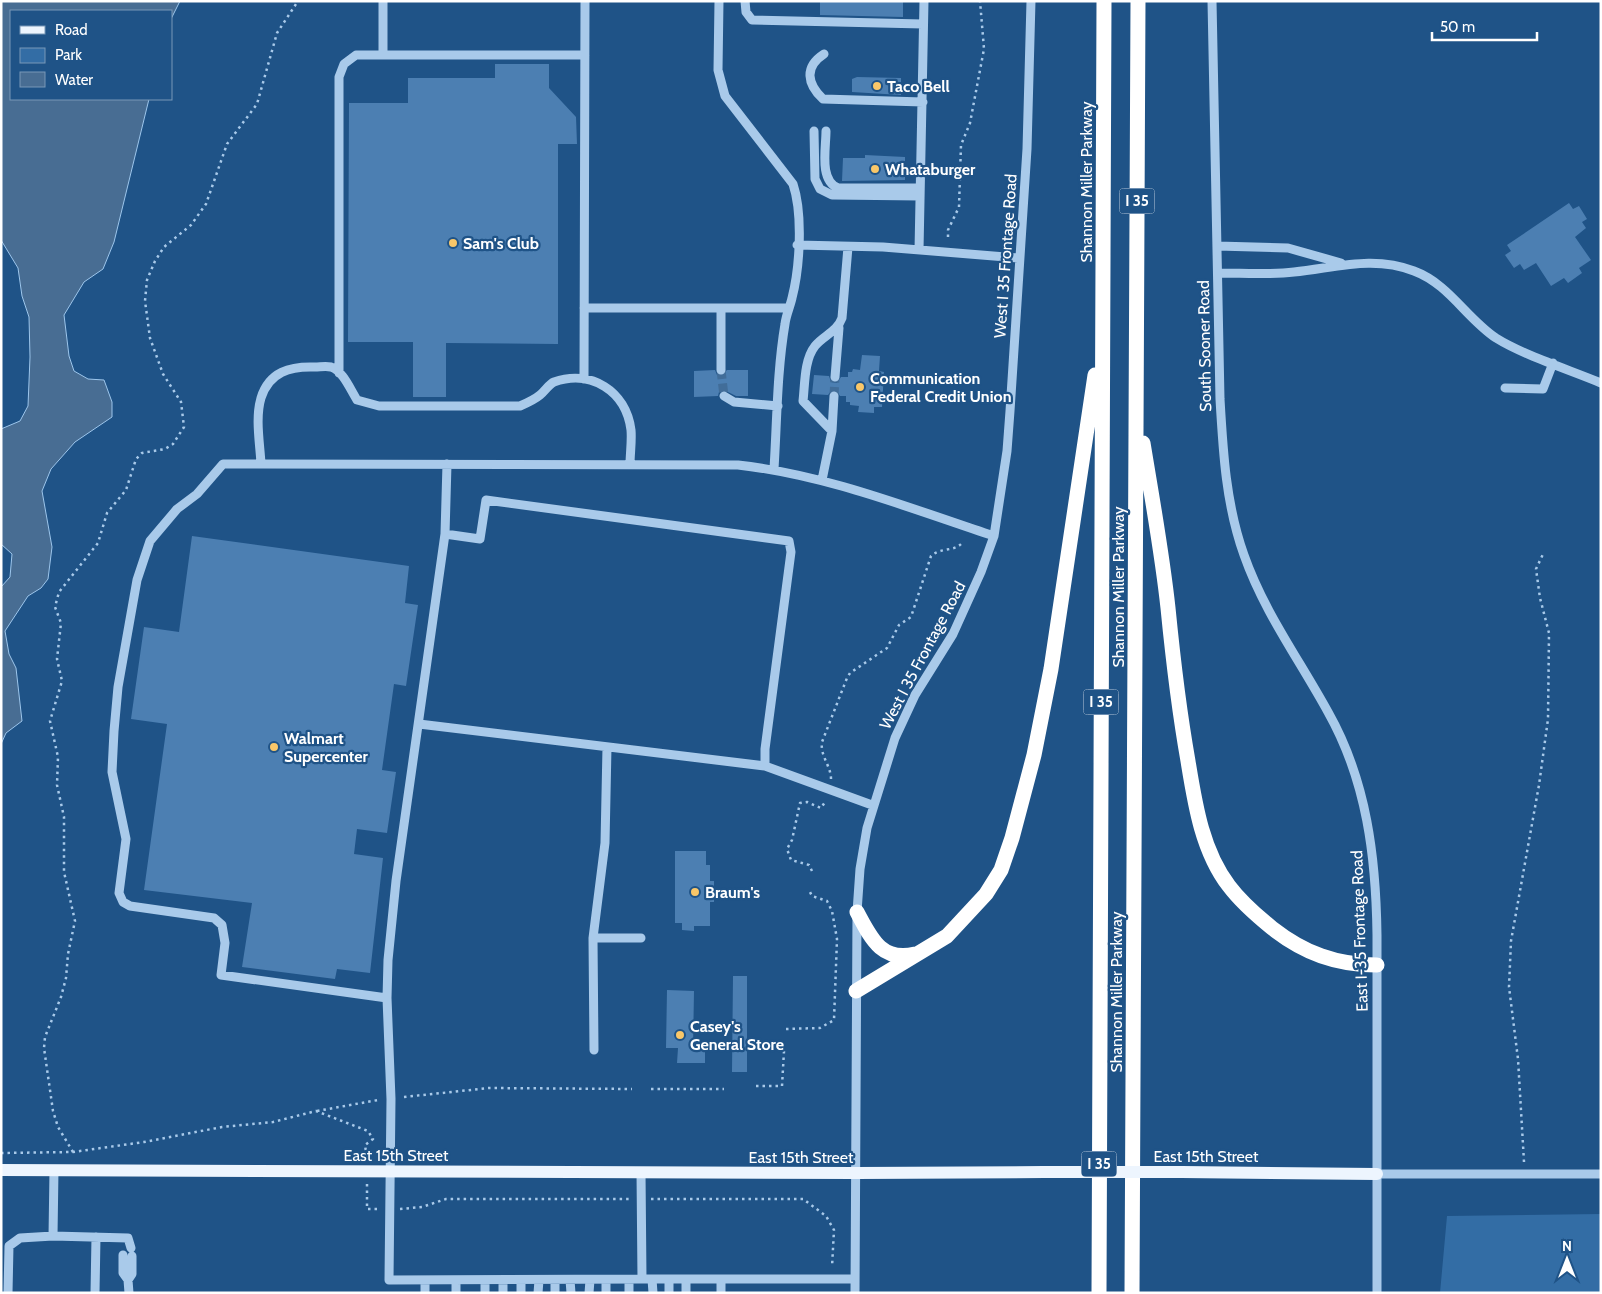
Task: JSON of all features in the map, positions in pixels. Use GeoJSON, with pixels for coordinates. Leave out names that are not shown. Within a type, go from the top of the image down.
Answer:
{"type":"FeatureCollection","features":[{"type":"Feature","properties":{"kind":"highway","name":"Shannon Miller Parkway"},"geometry":{"type":"LineString","coordinates":[[1099,1293],[1104,1]]}},
{"type":"Feature","properties":{"kind":"highway","name":"Shannon Miller Parkway"},"geometry":{"type":"LineString","coordinates":[[1132,1293],[1138,1]]}},
{"type":"Feature","properties":{"kind":"highway"},"geometry":{"type":"LineString","coordinates":[[856,991],[924,952],[947,936],[986,894],[1001,870],[1012,838],[1034,755],[1051,669],[1066,553],[1103,327]]}},
{"type":"Feature","properties":{"kind":"highway"},"geometry":{"type":"LineString","coordinates":[[1136,401],[1162,557],[1178,706],[1196,808],[1213,858],[1228,885],[1252,912],[1280,934],[1312,954],[1334,962],[1377,966]]}},
{"type":"Feature","properties":{"kind":"highway"},"geometry":{"type":"LineString","coordinates":[[857,912],[871,938],[881,949],[894,956],[906,956],[924,952]]}},
{"type":"Feature","properties":{"kind":"main road","name":"East 15th Street"},"geometry":{"type":"LineString","coordinates":[[1,1170],[1377,1174]]}},
{"type":"Feature","properties":{"kind":"street"},"geometry":{"type":"LineString","coordinates":[[383,1],[383,55]]}},
{"type":"Feature","properties":{"kind":"street"},"geometry":{"type":"LineString","coordinates":[[584,379],[585,1]]}},
{"type":"Feature","properties":{"kind":"street"},"geometry":{"type":"LineString","coordinates":[[719,1],[718,70],[725,96],[792,184],[796,196],[798,246],[792,297],[785,322],[774,469]]}},
{"type":"Feature","properties":{"kind":"street"},"geometry":{"type":"LineString","coordinates":[[746,1],[746,12],[752,20],[924,24]]}},
{"type":"Feature","properties":{"kind":"street"},"geometry":{"type":"LineString","coordinates":[[919,250],[924,1]]}},
{"type":"Feature","properties":{"kind":"street","name":"West I 35 Frontage Road"},"geometry":{"type":"LineString","coordinates":[[855,1293],[856,991],[857,912],[860,869],[872,805],[895,738],[915,695],[953,634],[981,572],[994,536],[1007,451],[1027,149],[1030,1]]}},
{"type":"Feature","properties":{"kind":"street","name":"South Sooner Road"},"geometry":{"type":"LineString","coordinates":[[1212,1],[1223,461],[1231,510],[1244,554],[1260,595],[1304,672]]}},
{"type":"Feature","properties":{"kind":"street"},"geometry":{"type":"LineString","coordinates":[[339,373],[339,77],[344,64],[356,54],[585,55]]}},
{"type":"Feature","properties":{"kind":"street"},"geometry":{"type":"LineString","coordinates":[[824,54],[814,60],[810,67],[814,91],[823,99],[922,102]]}},
{"type":"Feature","properties":{"kind":"street"},"geometry":{"type":"LineString","coordinates":[[814,131],[815,179],[820,189],[832,195],[920,192]]}},
{"type":"Feature","properties":{"kind":"street"},"geometry":{"type":"LineString","coordinates":[[826,131],[826,176],[832,186],[838,188],[920,192]]}},
{"type":"Feature","properties":{"kind":"street"},"geometry":{"type":"LineString","coordinates":[[798,246],[919,250],[1019,258]]}},
{"type":"Feature","properties":{"kind":"street"},"geometry":{"type":"LineString","coordinates":[[1217,246],[1288,248],[1344,263]]}},
{"type":"Feature","properties":{"kind":"street"},"geometry":{"type":"LineString","coordinates":[[835,376],[848,247]]}},
{"type":"Feature","properties":{"kind":"street"},"geometry":{"type":"LineString","coordinates":[[1218,272],[1291,272],[1344,263],[1380,264],[1414,271],[1447,291],[1476,321],[1497,338],[1601,383]]}},
{"type":"Feature","properties":{"kind":"street"},"geometry":{"type":"LineString","coordinates":[[584,308],[789,308]]}},
{"type":"Feature","properties":{"kind":"street"},"geometry":{"type":"LineString","coordinates":[[721,308],[721,370]]}},
{"type":"Feature","properties":{"kind":"street"},"geometry":{"type":"LineString","coordinates":[[832,431],[803,400],[807,366],[814,347],[824,337],[839,328]]}},
{"type":"Feature","properties":{"kind":"street"},"geometry":{"type":"LineString","coordinates":[[1505,388],[1543,389],[1553,363]]}},
{"type":"Feature","properties":{"kind":"street"},"geometry":{"type":"LineString","coordinates":[[261,464],[260,400],[265,386],[272,377],[294,367],[331,367],[339,373],[357,400],[379,406],[520,406],[539,396],[552,383],[569,379],[584,379],[600,383],[613,391],[624,408],[631,429],[630,465]]}},
{"type":"Feature","properties":{"kind":"street"},"geometry":{"type":"LineString","coordinates":[[724,396],[734,402],[778,406]]}},
{"type":"Feature","properties":{"kind":"street"},"geometry":{"type":"LineString","coordinates":[[822,480],[832,431],[834,396]]}},
{"type":"Feature","properties":{"kind":"street"},"geometry":{"type":"LineString","coordinates":[[387,998],[221,975],[225,943],[222,925],[214,918],[130,906],[123,902],[119,893],[126,839],[112,772],[114,731],[118,687],[143,560],[150,541],[177,509],[197,494],[223,464],[738,465],[774,469],[849,486],[994,536]]}},
{"type":"Feature","properties":{"kind":"street"},"geometry":{"type":"LineString","coordinates":[[447,464],[445,534],[392,919],[387,998],[391,1099],[389,1280],[855,1279]]}},
{"type":"Feature","properties":{"kind":"street"},"geometry":{"type":"LineString","coordinates":[[445,534],[480,539],[486,500],[790,541],[791,552],[765,749],[765,766]]}},
{"type":"Feature","properties":{"kind":"street","name":"East I-35 Frontage Road"},"geometry":{"type":"LineString","coordinates":[[1304,672],[1332,720],[1346,750],[1361,792],[1371,839],[1376,883],[1377,1293]]}},
{"type":"Feature","properties":{"kind":"street"},"geometry":{"type":"LineString","coordinates":[[419,724],[765,766],[872,805]]}},
{"type":"Feature","properties":{"kind":"street"},"geometry":{"type":"LineString","coordinates":[[594,1050],[593,938],[605,843],[607,747]]}},
{"type":"Feature","properties":{"kind":"street"},"geometry":{"type":"LineString","coordinates":[[593,938],[641,938]]}},
{"type":"Feature","properties":{"kind":"street"},"geometry":{"type":"LineString","coordinates":[[53,1236],[54,1170]]}},
{"type":"Feature","properties":{"kind":"street"},"geometry":{"type":"LineString","coordinates":[[641,1172],[642,1279]]}},
{"type":"Feature","properties":{"kind":"street","name":"East 15th Street"},"geometry":{"type":"LineString","coordinates":[[1377,1174],[1601,1174]]}},
{"type":"Feature","properties":{"kind":"street"},"geometry":{"type":"LineString","coordinates":[[8,1293],[9,1246],[20,1238],[53,1236],[128,1238],[132,1274],[128,1280],[129,1293]]}},
{"type":"Feature","properties":{"kind":"street"},"geometry":{"type":"LineString","coordinates":[[95,1293],[96,1237]]}},
{"type":"Feature","properties":{"kind":"street"},"geometry":{"type":"LineString","coordinates":[[652,1279],[653,1293]]}},
{"type":"Feature","properties":{"kind":"street"},"geometry":{"type":"LineString","coordinates":[[669,1279],[669,1293]]}},
{"type":"Feature","properties":{"kind":"street"},"geometry":{"type":"LineString","coordinates":[[686,1279],[686,1293]]}},
{"type":"Feature","properties":{"kind":"street"},"geometry":{"type":"LineString","coordinates":[[721,1279],[721,1293]]}},
{"type":"Feature","properties":{"kind":"street"},"geometry":{"type":"LineString","coordinates":[[425,1280],[425,1293]]}},
{"type":"Feature","properties":{"kind":"street"},"geometry":{"type":"LineString","coordinates":[[456,1280],[456,1293]]}},
{"type":"Feature","properties":{"kind":"street"},"geometry":{"type":"LineString","coordinates":[[484,1293],[485,1280]]}},
{"type":"Feature","properties":{"kind":"street"},"geometry":{"type":"LineString","coordinates":[[503,1280],[503,1293]]}},
{"type":"Feature","properties":{"kind":"street"},"geometry":{"type":"LineString","coordinates":[[520,1280],[521,1293]]}},
{"type":"Feature","properties":{"kind":"street"},"geometry":{"type":"LineString","coordinates":[[538,1293],[539,1280]]}},
{"type":"Feature","properties":{"kind":"street"},"geometry":{"type":"LineString","coordinates":[[554,1293],[555,1280]]}},
{"type":"Feature","properties":{"kind":"street"},"geometry":{"type":"LineString","coordinates":[[570,1280],[571,1293]]}},
{"type":"Feature","properties":{"kind":"street"},"geometry":{"type":"LineString","coordinates":[[589,1293],[590,1280]]}},
{"type":"Feature","properties":{"kind":"street"},"geometry":{"type":"LineString","coordinates":[[606,1280],[606,1293]]}},
{"type":"Feature","properties":{"kind":"street"},"geometry":{"type":"LineString","coordinates":[[629,1280],[629,1293]]}},
{"type":"Feature","properties":{"kind":"path"},"geometry":{"type":"LineString","coordinates":[[72,1152],[58,1128],[53,1111],[44,1048],[45,1037],[62,997],[75,921],[64,872],[64,817],[56,786],[58,756],[50,721],[62,682],[58,659],[61,623],[55,607],[59,592],[98,543],[107,513],[126,490],[136,459],[142,453],[165,449],[173,444],[184,427],[181,402],[163,374],[150,338],[145,301],[147,280],[155,261],[164,247],[190,225],[206,204],[227,144],[257,104],[276,33],[298,1]]}},
{"type":"Feature","properties":{"kind":"path"},"geometry":{"type":"LineString","coordinates":[[948,237],[948,230],[959,207],[961,145],[970,123],[984,49],[980,1]]}},
{"type":"Feature","properties":{"kind":"path","name":"West I 35 Frontage Road"},"geometry":{"type":"LineString","coordinates":[[831,781],[831,773],[821,749],[822,742],[847,678],[850,673],[887,648],[900,625],[911,617],[932,556],[940,550],[958,547],[962,543]]}},
{"type":"Feature","properties":{"kind":"path"},"geometry":{"type":"LineString","coordinates":[[1525,1174],[1518,1059],[1509,987],[1511,941],[1539,785],[1548,719],[1549,633],[1540,598],[1536,569],[1544,552]]}},
{"type":"Feature","properties":{"kind":"path"},"geometry":{"type":"LineString","coordinates":[[812,872],[809,865],[791,860],[787,849],[792,840],[800,803],[807,802],[821,808],[826,802]]}},
{"type":"Feature","properties":{"kind":"path"},"geometry":{"type":"LineString","coordinates":[[786,1029],[820,1028],[834,1020],[836,930],[827,901],[812,896],[810,892]]}},
{"type":"Feature","properties":{"kind":"path"},"geometry":{"type":"LineString","coordinates":[[756,1086],[782,1086],[784,1051]]}},
{"type":"Feature","properties":{"kind":"path"},"geometry":{"type":"LineString","coordinates":[[404,1097],[489,1088],[632,1088]]}},
{"type":"Feature","properties":{"kind":"path"},"geometry":{"type":"LineString","coordinates":[[651,1088],[724,1090]]}},
{"type":"Feature","properties":{"kind":"path"},"geometry":{"type":"LineString","coordinates":[[1,1153],[72,1152],[272,1122],[316,1111],[378,1100]]}},
{"type":"Feature","properties":{"kind":"path"},"geometry":{"type":"LineString","coordinates":[[316,1111],[368,1132],[373,1139],[365,1145],[367,1151]]}},
{"type":"Feature","properties":{"kind":"path"},"geometry":{"type":"LineString","coordinates":[[404,1209],[422,1208],[446,1199],[623,1199]]}},
{"type":"Feature","properties":{"kind":"path"},"geometry":{"type":"LineString","coordinates":[[659,1199],[803,1199],[826,1216],[834,1230],[832,1267]]}},
{"type":"Feature","properties":{"kind":"path"},"geometry":{"type":"LineString","coordinates":[[367,1200],[367,1209],[377,1209]]}},
{"type":"Feature","properties":{"kind":"green space"},"geometry":{"type":"Polygon","coordinates":[[[1601,1214],[1601,1293],[1440,1293],[1447,1216],[1601,1214]]]}},
{"type":"Feature","properties":{"kind":"water"},"geometry":{"type":"Polygon","coordinates":[[[1,1],[180,1],[172,17],[172,10],[10,10],[10,100],[149,100],[114,242],[103,269],[84,282],[64,315],[69,356],[74,371],[88,379],[104,380],[112,402],[112,417],[75,442],[51,469],[42,491],[52,547],[48,579],[41,588],[28,596],[5,631],[9,654],[16,668],[22,721],[6,733],[1,744],[1,587],[10,577],[12,554],[1,544],[1,429],[20,421],[28,406],[30,357],[29,317],[22,296],[18,268],[1,240],[1,1]]]}},
{"type":"Feature","properties":{"kind":"building"},"geometry":{"type":"Polygon","coordinates":[[[820,1],[903,1],[903,17],[820,15],[820,1]]]}},
{"type":"Feature","properties":{"kind":"building","name":"Sam's Club"},"geometry":{"type":"Polygon","coordinates":[[[495,64],[549,64],[549,88],[576,117],[577,144],[558,144],[558,344],[446,343],[446,397],[413,397],[413,342],[348,342],[349,103],[408,103],[408,78],[495,78],[495,64]]]}},
{"type":"Feature","properties":{"kind":"building","name":"Taco Bell"},"geometry":{"type":"Polygon","coordinates":[[[857,77],[901,78],[901,95],[852,92],[852,79],[857,77]]]}},
{"type":"Feature","properties":{"kind":"building","name":"Whataburger"},"geometry":{"type":"Polygon","coordinates":[[[865,155],[905,157],[905,180],[842,181],[843,158],[865,158],[865,155]]]}},
{"type":"Feature","properties":{"kind":"building"},"geometry":{"type":"Polygon","coordinates":[[[1569,203],[1573,209],[1579,206],[1587,219],[1582,222],[1586,228],[1575,237],[1591,260],[1579,268],[1582,273],[1568,283],[1564,278],[1551,286],[1536,263],[1524,270],[1520,264],[1514,268],[1505,255],[1511,251],[1507,245],[1569,203]]]}},
{"type":"Feature","properties":{"kind":"building"},"geometry":{"type":"Polygon","coordinates":[[[862,355],[880,356],[879,371],[884,372],[882,407],[874,407],[874,413],[858,412],[859,406],[850,405],[850,402],[846,402],[846,396],[840,396],[837,391],[831,391],[828,395],[812,394],[814,375],[829,376],[831,382],[837,383],[841,377],[848,377],[848,372],[852,372],[853,369],[860,370],[862,355]]]}},
{"type":"Feature","properties":{"kind":"building"},"geometry":{"type":"Polygon","coordinates":[[[715,370],[717,375],[721,376],[727,370],[748,370],[748,396],[736,396],[724,390],[719,392],[718,396],[694,397],[694,371],[715,370]]]}},
{"type":"Feature","properties":{"kind":"building","name":"Walmart Supercenter"},"geometry":{"type":"Polygon","coordinates":[[[192,536],[409,566],[405,603],[418,605],[406,686],[394,684],[382,770],[396,772],[387,833],[357,829],[354,854],[383,858],[370,973],[337,969],[335,979],[242,967],[252,903],[144,890],[167,724],[131,719],[144,627],[179,632],[192,536]]]}},
{"type":"Feature","properties":{"kind":"building","name":"Braum's"},"geometry":{"type":"Polygon","coordinates":[[[675,851],[706,851],[706,865],[710,865],[710,881],[714,881],[714,902],[710,902],[710,926],[694,926],[694,931],[682,930],[682,923],[675,923],[675,851]]]}},
{"type":"Feature","properties":{"kind":"building","name":"Casey's General Store"},"geometry":{"type":"Polygon","coordinates":[[[733,976],[747,976],[747,1072],[732,1072],[733,976]]]}},
{"type":"Feature","properties":{"kind":"building","name":"Casey's General Store"},"geometry":{"type":"Polygon","coordinates":[[[667,990],[694,991],[693,1049],[705,1050],[705,1063],[677,1063],[678,1048],[666,1048],[667,990]]]}},
{"type":"Feature","properties":{"kind":"tunnel"},"geometry":{"type":"LineString","coordinates":[[721,370],[724,396]]}},
{"type":"Feature","properties":{"kind":"tunnel"},"geometry":{"type":"LineString","coordinates":[[834,396],[835,377]]}},
{"type":"Feature","properties":{"kind":"place","name":"Taco Bell"},"geometry":{"type":"Point","coordinates":[877,86]}},
{"type":"Feature","properties":{"kind":"place","name":"Whataburger"},"geometry":{"type":"Point","coordinates":[875,169]}},
{"type":"Feature","properties":{"kind":"place","name":"Sam's Club"},"geometry":{"type":"Point","coordinates":[453,243]}},
{"type":"Feature","properties":{"kind":"place","name":"Communication Federal Credit Union"},"geometry":{"type":"Point","coordinates":[860,387]}},
{"type":"Feature","properties":{"kind":"place","name":"Walmart Supercenter"},"geometry":{"type":"Point","coordinates":[274,747]}},
{"type":"Feature","properties":{"kind":"place","name":"Braum's"},"geometry":{"type":"Point","coordinates":[695,892]}},
{"type":"Feature","properties":{"kind":"place","name":"Casey's General Store"},"geometry":{"type":"Point","coordinates":[680,1035]}}]}
